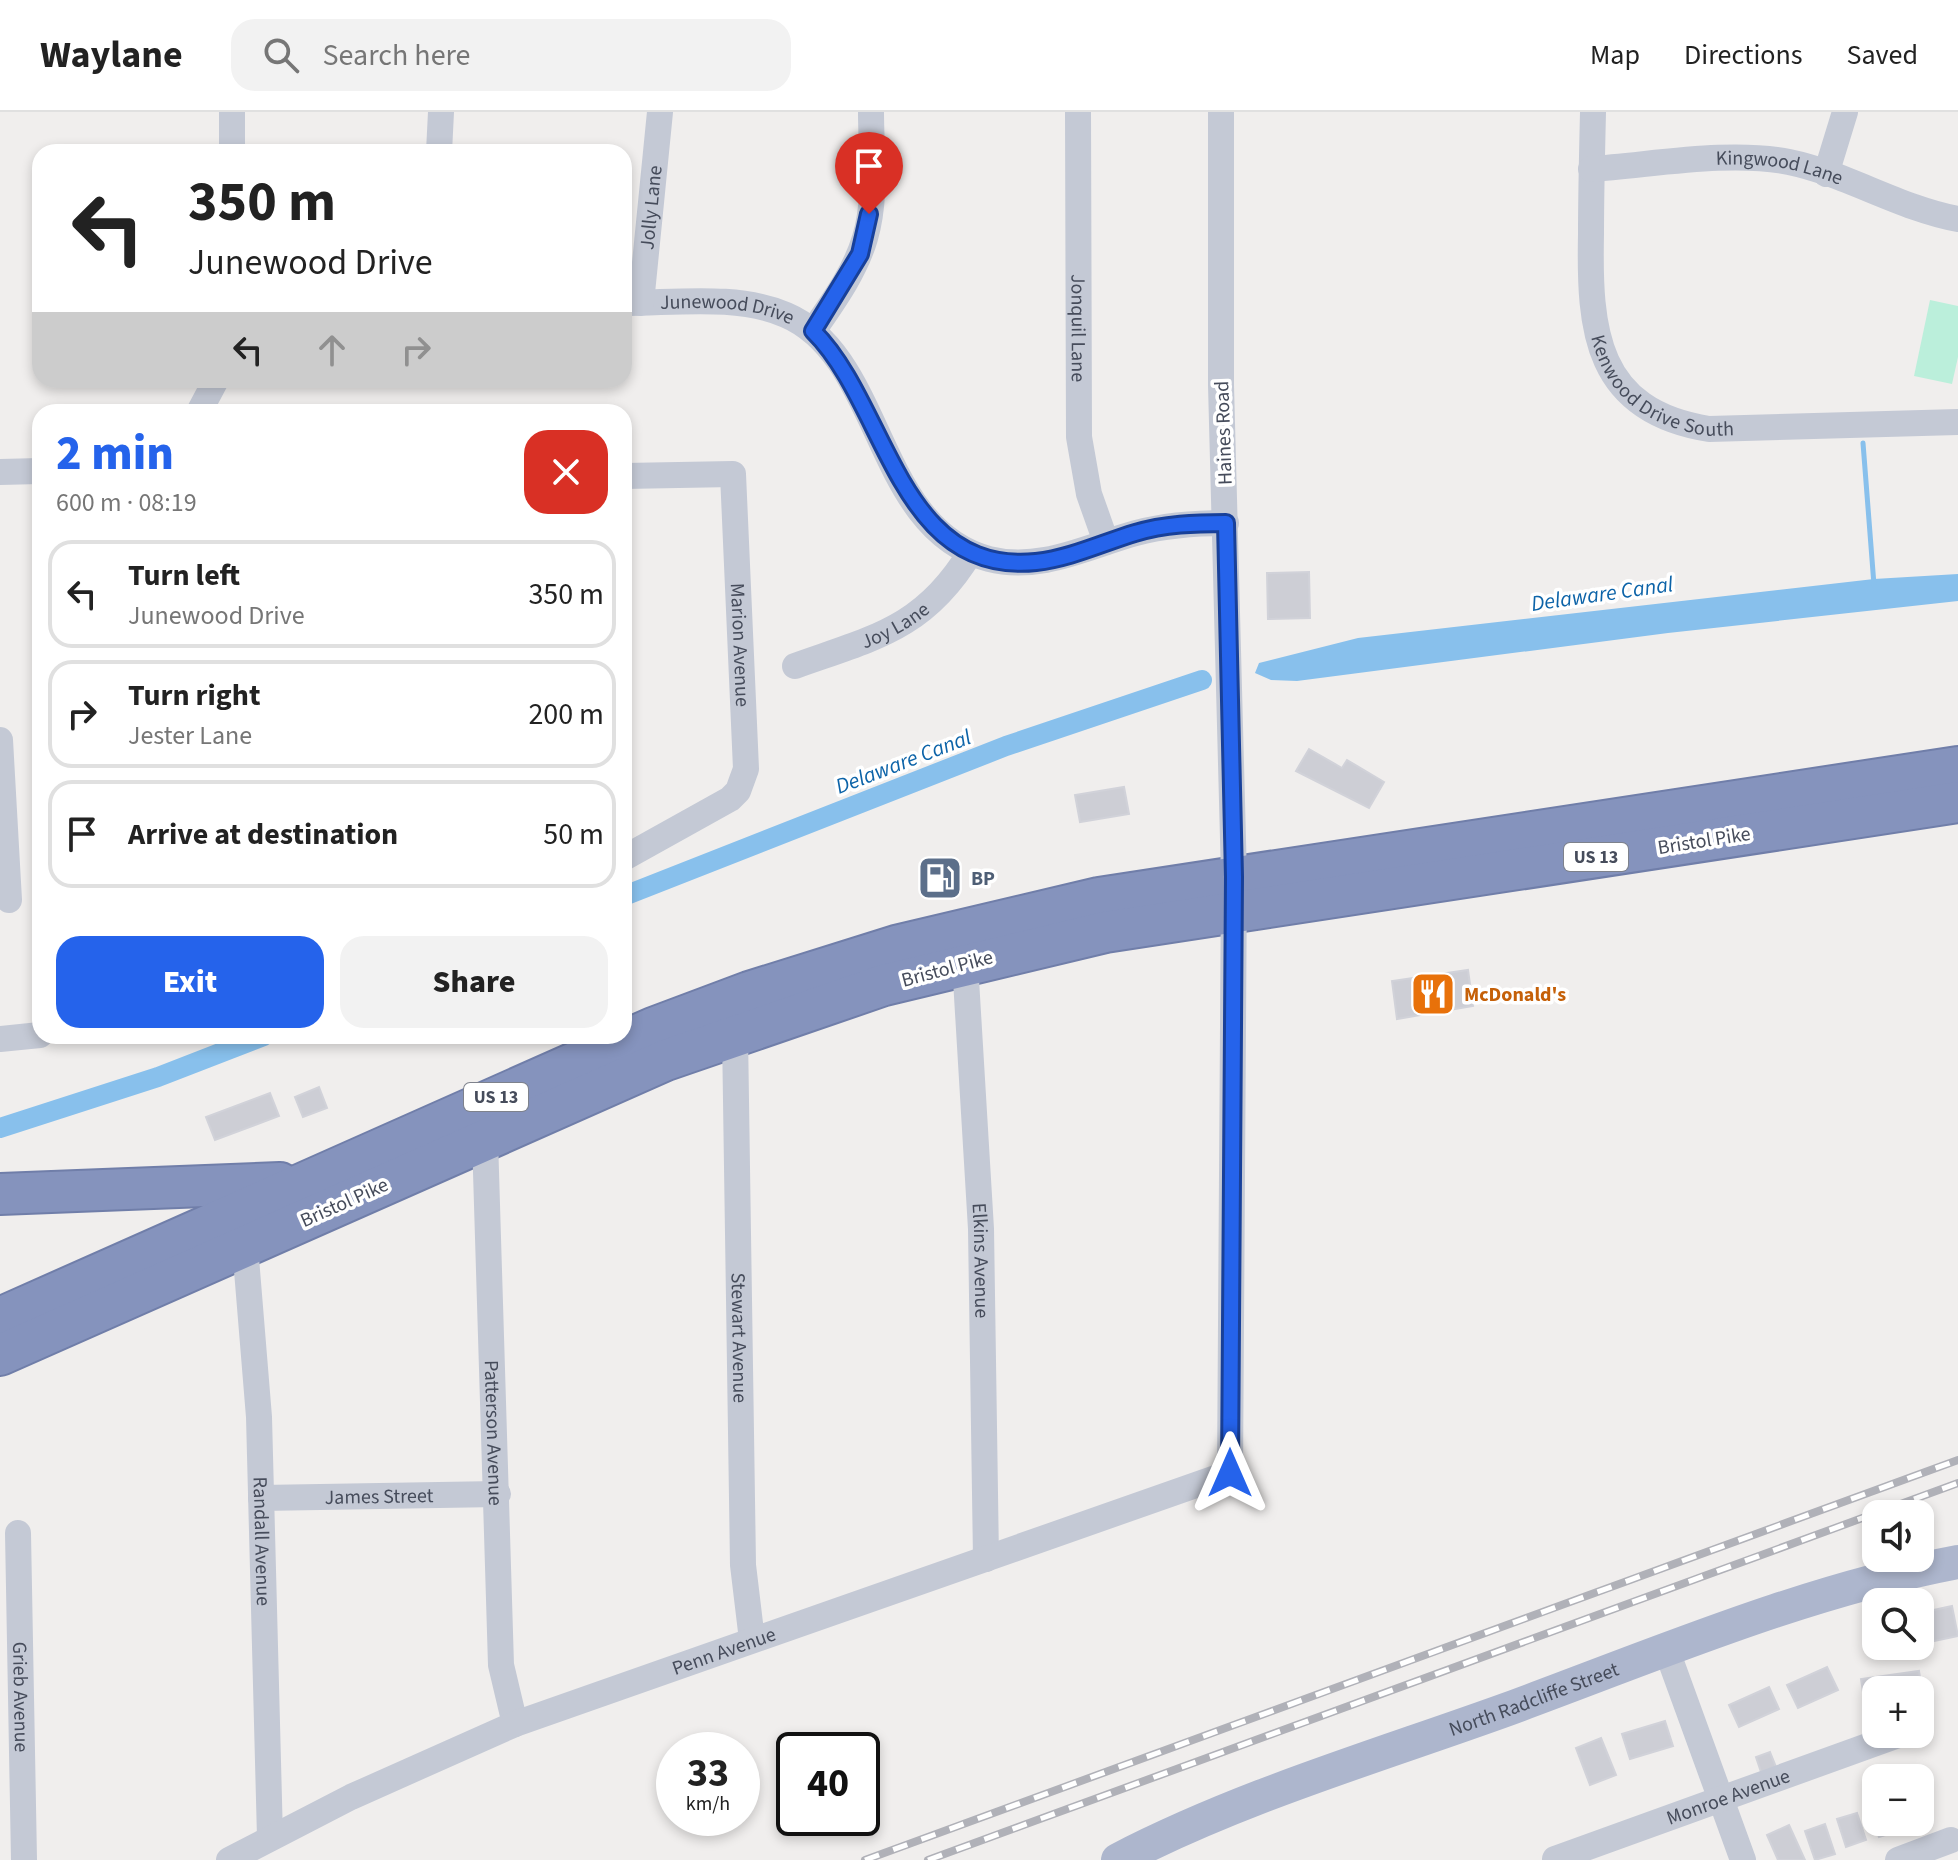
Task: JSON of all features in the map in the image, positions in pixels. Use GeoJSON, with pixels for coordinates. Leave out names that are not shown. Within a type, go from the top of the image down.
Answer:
{"type":"FeatureCollection","features":[{"type":"Feature","properties":{"kind":"highway","name":"Bristol Pike"},"geometry":{"type":"LineString","coordinates":[[0,1355],[485,1139],[735,1034],[965,963],[1105,932],[1234,894],[1958,767]]}},
{"type":"Feature","properties":{"kind":"highway","name":"Bristol Pike"},"geometry":{"type":"LineString","coordinates":[[632,1037],[794,977],[1007,917],[1234,894],[1958,802]]}},
{"type":"Feature","properties":{"kind":"highway","name":"Bristol Pike"},"geometry":{"type":"LineString","coordinates":[[0,1318],[616,1044]]}},
{"type":"Feature","properties":{"kind":"highway"},"geometry":{"type":"LineString","coordinates":[[0,1194],[220,1187],[309,1180]]}},
{"type":"Feature","properties":{"kind":"main road","name":"North Radcliffe Street"},"geometry":{"type":"LineString","coordinates":[[1118,1860],[1180,1831],[1299,1785],[1667,1651],[1820,1598],[1958,1562]]}},
{"type":"Feature","properties":{"kind":"street"},"geometry":{"type":"LineString","coordinates":[[232,112],[232,144]]}},
{"type":"Feature","properties":{"kind":"street"},"geometry":{"type":"LineString","coordinates":[[439,144],[441,112]]}},
{"type":"Feature","properties":{"kind":"street","name":"Jolly Lane"},"geometry":{"type":"LineString","coordinates":[[632,303],[660,112]]}},
{"type":"Feature","properties":{"kind":"street"},"geometry":{"type":"LineString","coordinates":[[813,331],[838,294],[866,234],[871,193],[871,112]]}},
{"type":"Feature","properties":{"kind":"street","name":"Jonquil Lane"},"geometry":{"type":"LineString","coordinates":[[1078,112],[1079,437],[1089,494],[1106,542]]}},
{"type":"Feature","properties":{"kind":"street","name":"Haines Road"},"geometry":{"type":"LineString","coordinates":[[1221,112],[1221,385],[1234,894],[1230,1473]]}},
{"type":"Feature","properties":{"kind":"street","name":"Kenwood Drive South"},"geometry":{"type":"LineString","coordinates":[[1593,112],[1593,326],[1606,363],[1624,388],[1670,418],[1709,429],[1958,422]]}},
{"type":"Feature","properties":{"kind":"street"},"geometry":{"type":"LineString","coordinates":[[1826,174],[1845,112]]}},
{"type":"Feature","properties":{"kind":"street","name":"Kingwood Lane"},"geometry":{"type":"LineString","coordinates":[[1591,169],[1726,159],[1772,160],[1826,174],[1903,205],[1958,219]]}},
{"type":"Feature","properties":{"kind":"street","name":"Junewood Drive"},"geometry":{"type":"LineString","coordinates":[[632,303],[729,302],[767,308],[813,331],[842,365],[918,506],[946,539],[970,553],[992,560],[1033,562],[1063,557],[1172,525],[1226,523]]}},
{"type":"Feature","properties":{"kind":"street"},"geometry":{"type":"LineString","coordinates":[[0,472],[32,471]]}},
{"type":"Feature","properties":{"kind":"street","name":"Marion Avenue"},"geometry":{"type":"LineString","coordinates":[[632,476],[733,474],[746,769],[738,791],[730,799],[632,854]]}},
{"type":"Feature","properties":{"kind":"street","name":"Joy Lane"},"geometry":{"type":"LineString","coordinates":[[795,666],[893,630],[912,619],[956,575],[970,553]]}},
{"type":"Feature","properties":{"kind":"street"},"geometry":{"type":"LineString","coordinates":[[0,740],[9,900]]}},
{"type":"Feature","properties":{"kind":"street","name":"Elkins Avenue"},"geometry":{"type":"LineString","coordinates":[[965,963],[981,1229],[986,1559]]}},
{"type":"Feature","properties":{"kind":"street","name":"Stewart Avenue"},"geometry":{"type":"LineString","coordinates":[[735,1034],[743,1565],[752,1640]]}},
{"type":"Feature","properties":{"kind":"street"},"geometry":{"type":"LineString","coordinates":[[0,1039],[32,1036]]}},
{"type":"Feature","properties":{"kind":"street","name":"Patterson Avenue"},"geometry":{"type":"LineString","coordinates":[[485,1139],[501,1665],[515,1724]]}},
{"type":"Feature","properties":{"kind":"street","name":"Randall Avenue"},"geometry":{"type":"LineString","coordinates":[[245,1246],[258,1394],[270,1838]]}},
{"type":"Feature","properties":{"kind":"street","name":"Penn Avenue"},"geometry":{"type":"LineString","coordinates":[[229,1860],[427,1761],[515,1724],[1230,1473]]}},
{"type":"Feature","properties":{"kind":"street","name":"James Street"},"geometry":{"type":"LineString","coordinates":[[261,1498],[498,1494]]}},
{"type":"Feature","properties":{"kind":"street","name":"Grieb Avenue"},"geometry":{"type":"LineString","coordinates":[[18,1533],[24,1860]]}},
{"type":"Feature","properties":{"kind":"street"},"geometry":{"type":"LineString","coordinates":[[1667,1651],[1743,1860]]}},
{"type":"Feature","properties":{"kind":"street","name":"Monroe Avenue"},"geometry":{"type":"LineString","coordinates":[[1555,1859],[1862,1748]]}},
{"type":"Feature","properties":{"kind":"street"},"geometry":{"type":"LineString","coordinates":[[1898,1860],[1951,1840]]}},
{"type":"Feature","properties":{"kind":"green space"},"geometry":{"type":"Polygon","coordinates":[[[1930,300],[1958,306],[1958,357],[1952,384],[1914,376],[1930,300]]]}},
{"type":"Feature","properties":{"kind":"water"},"geometry":{"type":"Polygon","coordinates":[[[1958,574],[1958,601],[1668,633],[1297,681],[1271,680],[1255,673],[1259,663],[1358,638],[1874,579],[1958,574]]]}},
{"type":"Feature","properties":{"kind":"building"},"geometry":{"type":"Polygon","coordinates":[[[1309,572],[1310,618],[1268,619],[1267,573],[1309,572]]]}},
{"type":"Feature","properties":{"kind":"building"},"geometry":{"type":"Polygon","coordinates":[[[1309,749],[1342,768],[1347,760],[1384,782],[1369,808],[1296,771],[1309,749]]]}},
{"type":"Feature","properties":{"kind":"building"},"geometry":{"type":"Polygon","coordinates":[[[1124,787],[1129,814],[1080,822],[1075,795],[1124,787]]]}},
{"type":"Feature","properties":{"kind":"building","name":"McDonald's"},"geometry":{"type":"Polygon","coordinates":[[[1468,970],[1473,1006],[1397,1019],[1392,981],[1468,970]]]}},
{"type":"Feature","properties":{"kind":"building"},"geometry":{"type":"Polygon","coordinates":[[[319,1087],[327,1108],[303,1117],[295,1097],[319,1087]]]}},
{"type":"Feature","properties":{"kind":"building"},"geometry":{"type":"Polygon","coordinates":[[[270,1093],[279,1116],[215,1140],[206,1117],[270,1093]]]}},
{"type":"Feature","properties":{"kind":"building"},"geometry":{"type":"Polygon","coordinates":[[[1952,1606],[1958,1636],[1934,1641],[1934,1610],[1952,1606]]]}},
{"type":"Feature","properties":{"kind":"building"},"geometry":{"type":"Polygon","coordinates":[[[1827,1667],[1838,1690],[1798,1708],[1787,1685],[1827,1667]]]}},
{"type":"Feature","properties":{"kind":"building"},"geometry":{"type":"Polygon","coordinates":[[[1919,1671],[1920,1676],[1883,1676],[1919,1671]]]}},
{"type":"Feature","properties":{"kind":"building"},"geometry":{"type":"Polygon","coordinates":[[[1769,1687],[1779,1709],[1739,1727],[1729,1705],[1769,1687]]]}},
{"type":"Feature","properties":{"kind":"building"},"geometry":{"type":"Polygon","coordinates":[[[1665,1721],[1673,1746],[1630,1759],[1622,1734],[1665,1721]]]}},
{"type":"Feature","properties":{"kind":"building"},"geometry":{"type":"Polygon","coordinates":[[[1601,1738],[1616,1775],[1590,1785],[1576,1748],[1601,1738]]]}},
{"type":"Feature","properties":{"kind":"building"},"geometry":{"type":"Polygon","coordinates":[[[1770,1752],[1776,1767],[1761,1772],[1756,1757],[1770,1752]]]}},
{"type":"Feature","properties":{"kind":"building"},"geometry":{"type":"Polygon","coordinates":[[[1857,1813],[1862,1836],[1866,1840],[1846,1847],[1837,1819],[1857,1813]]]}},
{"type":"Feature","properties":{"kind":"building"},"geometry":{"type":"Polygon","coordinates":[[[1825,1824],[1835,1854],[1815,1860],[1805,1831],[1825,1824]]]}},
{"type":"Feature","properties":{"kind":"building"},"geometry":{"type":"Polygon","coordinates":[[[1789,1825],[1805,1860],[1778,1860],[1767,1835],[1789,1825]]]}},
{"type":"Feature","properties":{"kind":"waterway"},"geometry":{"type":"LineString","coordinates":[[1863,443],[1874,585]]}},
{"type":"Feature","properties":{"kind":"waterway","name":"Delaware Canal"},"geometry":{"type":"LineString","coordinates":[[632,893],[1006,746],[1202,680]]}},
{"type":"Feature","properties":{"kind":"waterway","name":"Delaware Canal"},"geometry":{"type":"LineString","coordinates":[[0,1128],[158,1077],[243,1044]]}},
{"type":"Feature","properties":{"kind":"railway"},"geometry":{"type":"LineString","coordinates":[[865,1860],[1958,1460]]}},
{"type":"Feature","properties":{"kind":"railway"},"geometry":{"type":"LineString","coordinates":[[928,1860],[1958,1483]]}},
{"type":"Feature","properties":{"kind":"place","name":"BP"},"geometry":{"type":"Point","coordinates":[940,878]}},
{"type":"Feature","properties":{"kind":"place","name":"McDonald's"},"geometry":{"type":"Point","coordinates":[1433,994]}},
{"type":"Feature","properties":{"kind":"route"},"geometry":{"type":"LineString","coordinates":[[869,214],[860,254],[813,331],[842,365],[912,499],[946,539],[964,550],[992,560],[1033,562],[1084,551],[1137,532],[1172,525],[1226,523],[1234,877],[1230,1473]]}}]}
